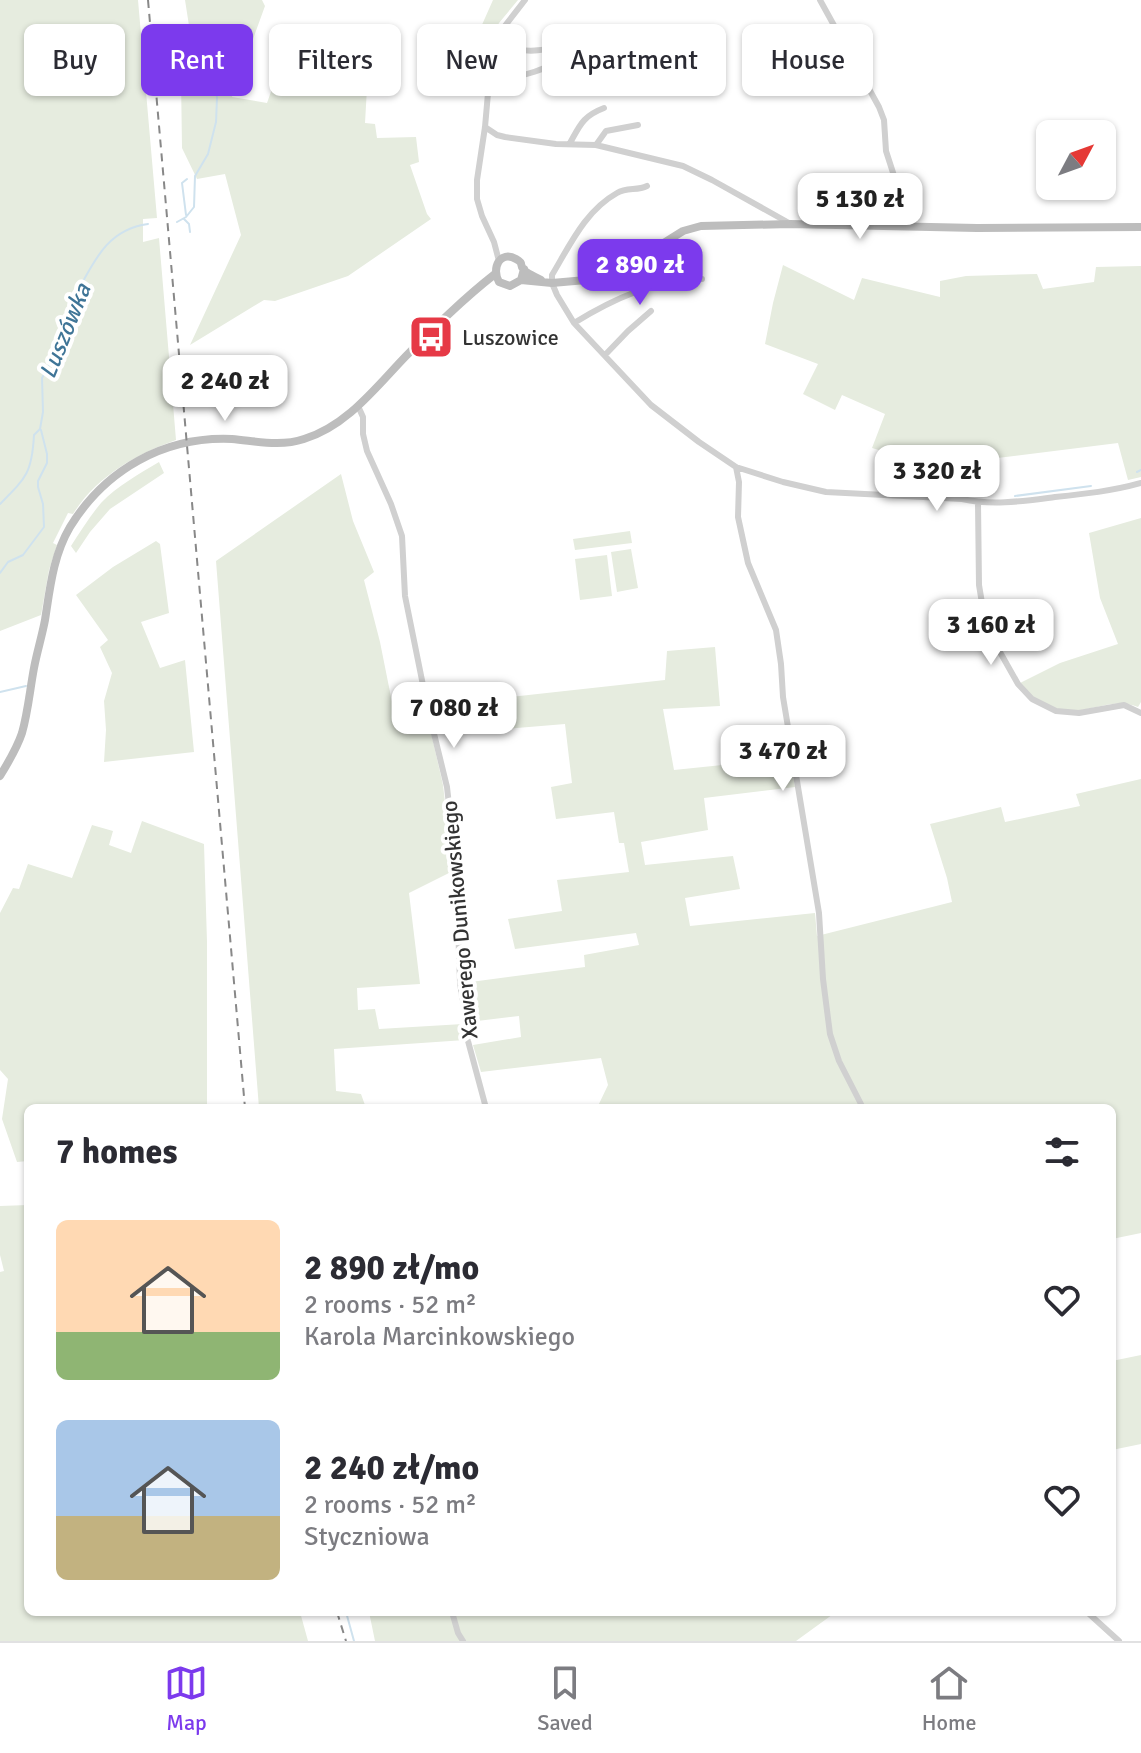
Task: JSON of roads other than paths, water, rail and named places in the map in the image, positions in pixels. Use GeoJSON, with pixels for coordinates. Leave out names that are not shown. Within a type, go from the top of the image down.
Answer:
{"type":"FeatureCollection","features":[{"type":"Feature","properties":{"kind":"street"},"geometry":{"type":"LineString","coordinates":[[506,24],[525,0]]}},
{"type":"Feature","properties":{"kind":"street"},"geometry":{"type":"LineString","coordinates":[[820,0],[884,120],[886,151],[897,185],[894,226]]}},
{"type":"Feature","properties":{"kind":"street"},"geometry":{"type":"LineString","coordinates":[[526,50],[577,46],[578,52],[553,66],[526,75]]}},
{"type":"Feature","properties":{"kind":"street"},"geometry":{"type":"LineString","coordinates":[[487,96],[477,199],[482,216],[504,259]]}},
{"type":"Feature","properties":{"kind":"street"},"geometry":{"type":"LineString","coordinates":[[570,143],[581,123],[604,108]]}},
{"type":"Feature","properties":{"kind":"street"},"geometry":{"type":"LineString","coordinates":[[596,145],[606,131],[638,125]]}},
{"type":"Feature","properties":{"kind":"street"},"geometry":{"type":"LineString","coordinates":[[485,127],[505,137],[596,145],[683,166],[790,224]]}},
{"type":"Feature","properties":{"kind":"street"},"geometry":{"type":"LineString","coordinates":[[547,282],[584,221],[614,195],[647,186]]}},
{"type":"Feature","properties":{"kind":"street"},"geometry":{"type":"LineString","coordinates":[[497,278],[510,286],[521,280],[586,280],[627,266],[692,228],[718,225],[1141,227]]}},
{"type":"Feature","properties":{"kind":"street"},"geometry":{"type":"LineString","coordinates":[[497,278],[497,265],[504,259],[515,258],[524,269],[547,282],[574,323],[651,405],[736,467],[783,482],[826,492],[962,499],[978,503],[1053,498],[1110,491],[1141,483]]}},
{"type":"Feature","properties":{"kind":"street"},"geometry":{"type":"LineString","coordinates":[[521,280],[524,269]]}},
{"type":"Feature","properties":{"kind":"street"},"geometry":{"type":"LineString","coordinates":[[0,776],[22,734],[49,589],[59,553],[84,507],[109,481],[149,454],[189,442],[222,439],[288,443],[326,430],[358,406],[451,311],[480,287],[497,278]]}},
{"type":"Feature","properties":{"kind":"street"},"geometry":{"type":"LineString","coordinates":[[574,323],[649,286],[680,279],[702,279]]}},
{"type":"Feature","properties":{"kind":"street"},"geometry":{"type":"LineString","coordinates":[[605,355],[651,311]]}},
{"type":"Feature","properties":{"kind":"street","name":"Xawerego Dunikowskiego"},"geometry":{"type":"LineString","coordinates":[[358,406],[363,417],[367,451],[402,536],[405,596],[451,812],[460,982],[468,1041],[485,1104]]}},
{"type":"Feature","properties":{"kind":"street"},"geometry":{"type":"LineString","coordinates":[[736,467],[738,517],[748,563],[776,630],[783,697],[819,913],[830,1034],[839,1061],[861,1104]]}},
{"type":"Feature","properties":{"kind":"street"},"geometry":{"type":"LineString","coordinates":[[978,503],[979,585],[984,615],[996,645],[1018,684],[1032,699],[1065,713],[1124,705],[1141,713]]}},
{"type":"Feature","properties":{"kind":"street"},"geometry":{"type":"LineString","coordinates":[[453,1616],[463,1641]]}},
{"type":"Feature","properties":{"kind":"street"},"geometry":{"type":"LineString","coordinates":[[1091,1616],[1119,1641]]}},
{"type":"Feature","properties":{"kind":"waterway"},"geometry":{"type":"LineString","coordinates":[[177,222],[194,207],[195,176],[208,154],[216,122],[217,96]]}},
{"type":"Feature","properties":{"kind":"waterway"},"geometry":{"type":"LineString","coordinates":[[186,215],[182,183],[187,179]]}},
{"type":"Feature","properties":{"kind":"waterway"},"geometry":{"type":"LineString","coordinates":[[184,219],[189,224],[190,232]]}},
{"type":"Feature","properties":{"kind":"waterway","name":"Luszówka"},"geometry":{"type":"LineString","coordinates":[[0,504],[22,481],[29,467],[34,435],[40,429],[43,412],[42,378],[51,362],[78,287],[107,245],[124,231],[148,224]]}},
{"type":"Feature","properties":{"kind":"waterway"},"geometry":{"type":"LineString","coordinates":[[0,573],[8,562],[23,555],[44,527],[38,481],[47,463],[47,454],[41,430]]}},
{"type":"Feature","properties":{"kind":"waterway"},"geometry":{"type":"LineString","coordinates":[[1137,472],[1141,470]]}},
{"type":"Feature","properties":{"kind":"waterway"},"geometry":{"type":"LineString","coordinates":[[1015,496],[1091,486]]}},
{"type":"Feature","properties":{"kind":"waterway"},"geometry":{"type":"LineString","coordinates":[[0,692],[26,686]]}},
{"type":"Feature","properties":{"kind":"waterway"},"geometry":{"type":"LineString","coordinates":[[347,1616],[354,1641]]}},
{"type":"Feature","properties":{"kind":"railway"},"geometry":{"type":"LineString","coordinates":[[148,0],[245,1104]]}},
{"type":"Feature","properties":{"kind":"railway"},"geometry":{"type":"LineString","coordinates":[[338,1616],[346,1641]]}},
{"type":"Feature","properties":{"kind":"place","name":"Luszowice"},"geometry":{"type":"Point","coordinates":[431,337]}}]}
